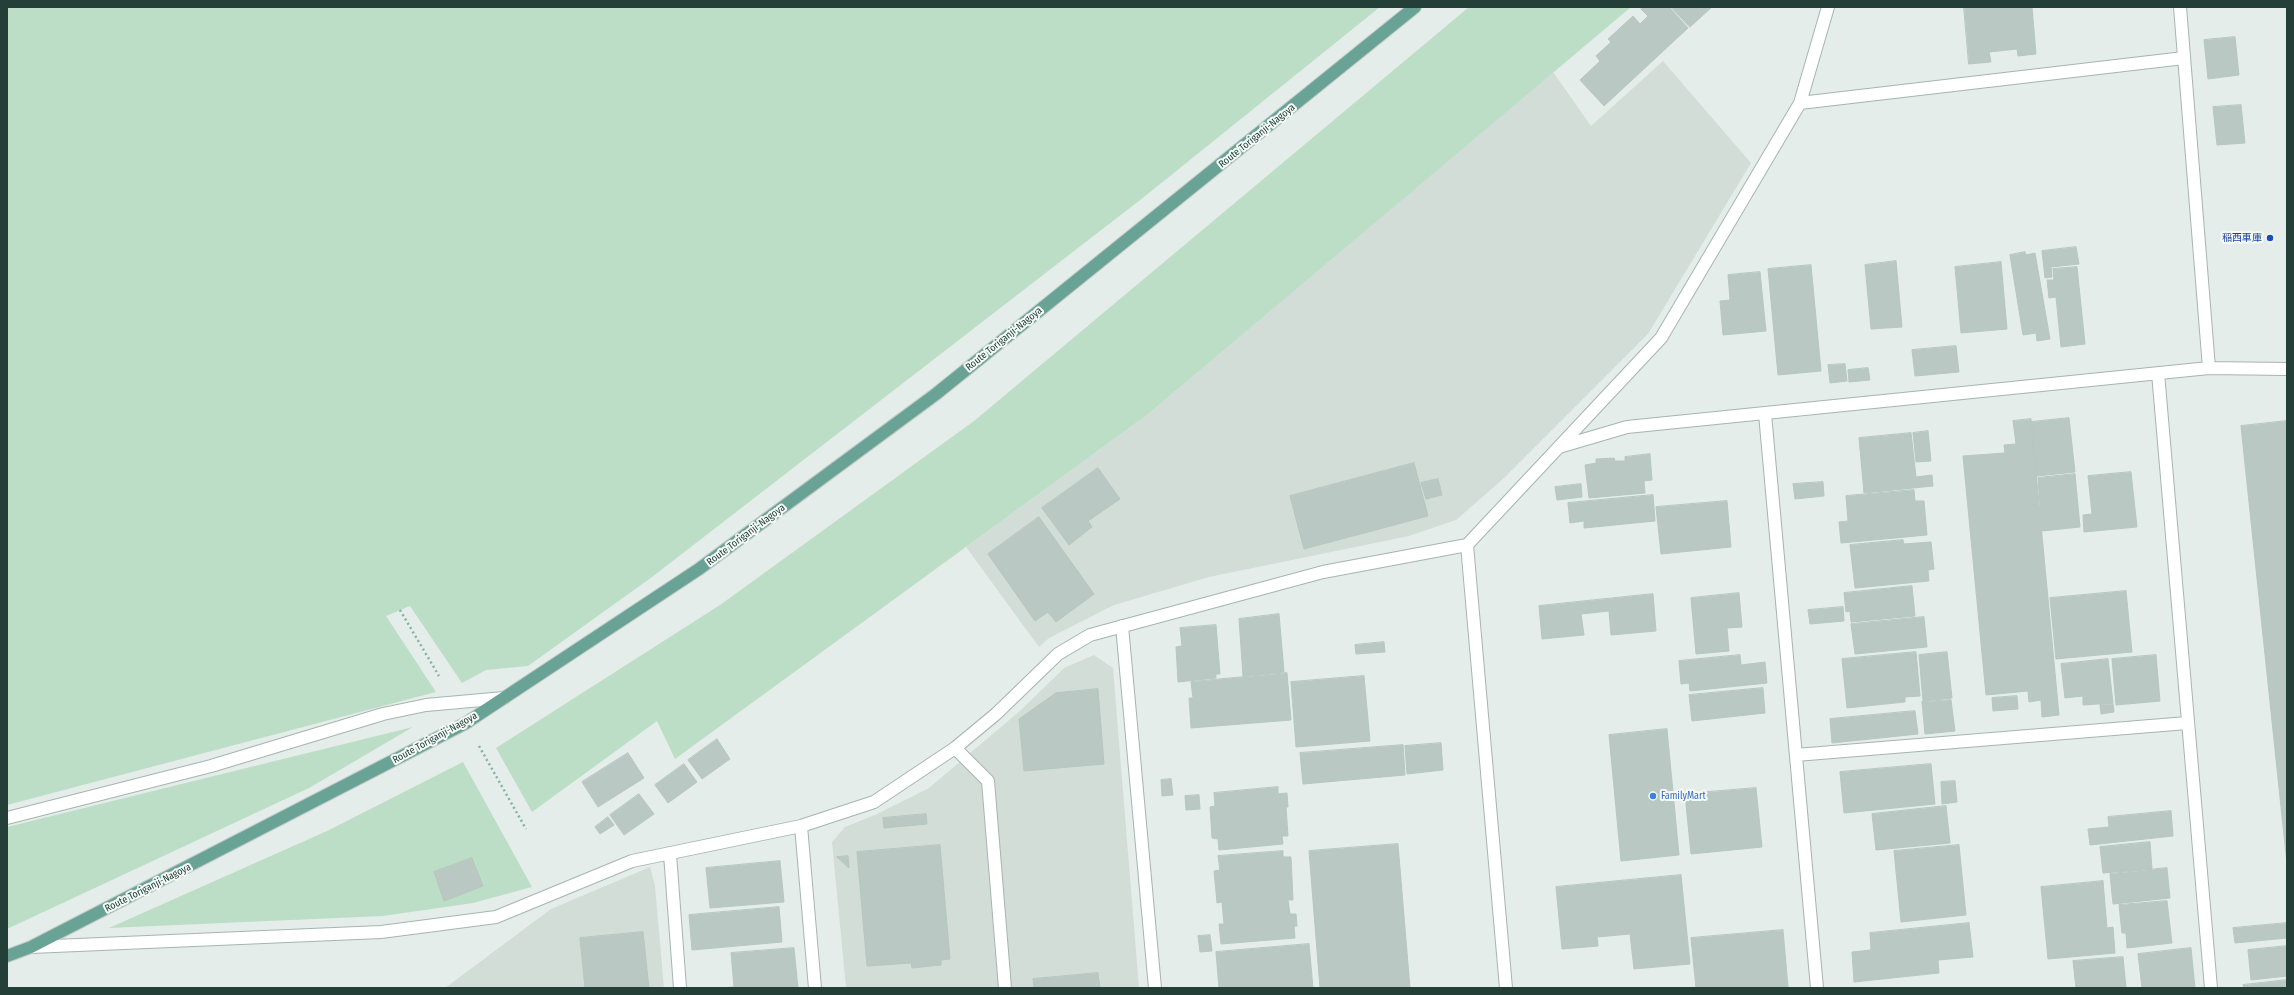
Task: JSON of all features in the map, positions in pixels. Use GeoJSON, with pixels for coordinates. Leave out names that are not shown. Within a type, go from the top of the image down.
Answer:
{"type":"FeatureCollection","features":[{"type":"Feature","properties":{"kind":"main road","name":"Route Toriganji-Nagoya"},"geometry":{"type":"LineString","coordinates":[[7,956],[31,947],[466,723],[699,569],[936,394],[1415,7]]}},
{"type":"Feature","properties":{"kind":"street"},"geometry":{"type":"LineString","coordinates":[[31,947],[381,932],[496,917],[632,862],[801,826],[874,802],[955,748],[996,714],[1058,654],[1090,635],[1323,572],[1466,545],[1662,338],[1800,103],[1828,7]]}},
{"type":"Feature","properties":{"kind":"street"},"geometry":{"type":"LineString","coordinates":[[2180,7],[2209,368]]}},
{"type":"Feature","properties":{"kind":"street"},"geometry":{"type":"LineString","coordinates":[[1800,103],[2184,58]]}},
{"type":"Feature","properties":{"kind":"street"},"geometry":{"type":"LineString","coordinates":[[1558,447],[1627,427],[2209,368],[2287,369]]}},
{"type":"Feature","properties":{"kind":"street"},"geometry":{"type":"LineString","coordinates":[[2158,373],[2211,988]]}},
{"type":"Feature","properties":{"kind":"street"},"geometry":{"type":"LineString","coordinates":[[1765,414],[1817,988]]}},
{"type":"Feature","properties":{"kind":"street"},"geometry":{"type":"LineString","coordinates":[[1466,545],[1506,988]]}},
{"type":"Feature","properties":{"kind":"street"},"geometry":{"type":"LineString","coordinates":[[1122,626],[1155,988]]}},
{"type":"Feature","properties":{"kind":"street"},"geometry":{"type":"LineString","coordinates":[[7,818],[211,766],[383,714],[426,705],[504,698]]}},
{"type":"Feature","properties":{"kind":"street"},"geometry":{"type":"LineString","coordinates":[[1796,755],[2188,723]]}},
{"type":"Feature","properties":{"kind":"street"},"geometry":{"type":"LineString","coordinates":[[955,748],[988,781],[1005,988]]}},
{"type":"Feature","properties":{"kind":"street"},"geometry":{"type":"LineString","coordinates":[[801,826],[815,988]]}},
{"type":"Feature","properties":{"kind":"street"},"geometry":{"type":"LineString","coordinates":[[670,854],[680,988]]}},
{"type":"Feature","properties":{"kind":"path"},"geometry":{"type":"LineString","coordinates":[[400,610],[454,703]]}},
{"type":"Feature","properties":{"kind":"path"},"geometry":{"type":"LineString","coordinates":[[466,723],[526,829]]}},
{"type":"Feature","properties":{"kind":"shaded area"},"geometry":{"type":"Polygon","coordinates":[[[1663,61],[1751,163],[1648,334],[1503,479],[1456,520],[1409,536],[1209,577],[1114,605],[1049,638],[1039,647],[966,547],[1147,415],[1553,72],[1591,126],[1663,61]]]}},
{"type":"Feature","properties":{"kind":"shaded area"},"geometry":{"type":"Polygon","coordinates":[[[1094,655],[1113,668],[1139,988],[846,988],[832,842],[845,827],[877,814],[929,788],[1021,710],[1064,668],[1094,655]]]}},
{"type":"Feature","properties":{"kind":"shaded area"},"geometry":{"type":"Polygon","coordinates":[[[650,867],[655,886],[664,988],[445,988],[551,909],[650,867]]]}},
{"type":"Feature","properties":{"kind":"green space"},"geometry":{"type":"Polygon","coordinates":[[[7,7],[1380,7],[1144,197],[652,577],[528,666],[486,670],[462,683],[410,606],[386,616],[436,692],[7,805],[7,7]]]}},
{"type":"Feature","properties":{"kind":"green space"},"geometry":{"type":"Polygon","coordinates":[[[1469,7],[1631,7],[1147,415],[675,759],[657,721],[532,812],[496,748],[720,605],[974,421],[1469,7]]]}},
{"type":"Feature","properties":{"kind":"green space"},"geometry":{"type":"Polygon","coordinates":[[[413,727],[309,788],[7,929],[7,827],[413,727]]]}},
{"type":"Feature","properties":{"kind":"green space"},"geometry":{"type":"Polygon","coordinates":[[[463,762],[532,887],[473,903],[383,916],[109,928],[327,831],[463,762]]]}},
{"type":"Feature","properties":{"kind":"building"},"geometry":{"type":"Polygon","coordinates":[[[1643,7],[1669,7],[1688,28],[1604,106],[1580,80],[1600,61],[1596,56],[1611,42],[1608,39],[1633,16],[1640,24],[1648,16],[1641,9],[1643,7]]]}},
{"type":"Feature","properties":{"kind":"building"},"geometry":{"type":"Polygon","coordinates":[[[1671,7],[1712,7],[1690,27],[1671,7]]]}},
{"type":"Feature","properties":{"kind":"building"},"geometry":{"type":"Polygon","coordinates":[[[1964,7],[2032,7],[2036,54],[2018,56],[2017,49],[1989,52],[1991,62],[1969,64],[1964,7]]]}},
{"type":"Feature","properties":{"kind":"building"},"geometry":{"type":"Polygon","coordinates":[[[2235,37],[2239,75],[2208,79],[2204,40],[2235,37]]]}},
{"type":"Feature","properties":{"kind":"building"},"geometry":{"type":"Polygon","coordinates":[[[2241,105],[2245,143],[2217,145],[2213,107],[2241,105]]]}},
{"type":"Feature","properties":{"kind":"building"},"geometry":{"type":"Polygon","coordinates":[[[2076,247],[2079,264],[2051,267],[2052,277],[2045,278],[2042,251],[2076,247]]]}},
{"type":"Feature","properties":{"kind":"building"},"geometry":{"type":"Polygon","coordinates":[[[2025,252],[2026,255],[2035,253],[2050,339],[2037,341],[2036,333],[2023,335],[2010,255],[2025,252]]]}},
{"type":"Feature","properties":{"kind":"building"},"geometry":{"type":"Polygon","coordinates":[[[1896,261],[1902,327],[1871,329],[1865,265],[1896,261]]]}},
{"type":"Feature","properties":{"kind":"building"},"geometry":{"type":"Polygon","coordinates":[[[2001,262],[2007,329],[1961,333],[1955,267],[2001,262]]]}},
{"type":"Feature","properties":{"kind":"building"},"geometry":{"type":"Polygon","coordinates":[[[1811,265],[1821,371],[1778,375],[1768,269],[1811,265]]]}},
{"type":"Feature","properties":{"kind":"building"},"geometry":{"type":"Polygon","coordinates":[[[2077,267],[2085,344],[2061,347],[2056,297],[2049,298],[2047,280],[2054,280],[2053,269],[2077,267]]]}},
{"type":"Feature","properties":{"kind":"building"},"geometry":{"type":"Polygon","coordinates":[[[1760,272],[1766,331],[1723,335],[1720,301],[1730,300],[1728,275],[1760,272]]]}},
{"type":"Feature","properties":{"kind":"building"},"geometry":{"type":"Polygon","coordinates":[[[1956,346],[1959,372],[1915,376],[1912,350],[1956,346]]]}},
{"type":"Feature","properties":{"kind":"building"},"geometry":{"type":"Polygon","coordinates":[[[1845,364],[1847,381],[1830,383],[1828,365],[1845,364]]]}},
{"type":"Feature","properties":{"kind":"building"},"geometry":{"type":"Polygon","coordinates":[[[1868,368],[1870,380],[1849,382],[1848,370],[1868,368]]]}},
{"type":"Feature","properties":{"kind":"building"},"geometry":{"type":"Polygon","coordinates":[[[2069,418],[2075,472],[2037,476],[2031,422],[2069,418]]]}},
{"type":"Feature","properties":{"kind":"building"},"geometry":{"type":"Polygon","coordinates":[[[2031,419],[2059,715],[2042,717],[2041,700],[2029,702],[2028,691],[1986,695],[1963,456],[2005,453],[2004,445],[2016,444],[2013,421],[2031,419]]]}},
{"type":"Feature","properties":{"kind":"building"},"geometry":{"type":"Polygon","coordinates":[[[2287,421],[2287,864],[2241,426],[2287,421]]]}},
{"type":"Feature","properties":{"kind":"building"},"geometry":{"type":"Polygon","coordinates":[[[1928,431],[1931,461],[1916,462],[1913,433],[1928,431]]]}},
{"type":"Feature","properties":{"kind":"building"},"geometry":{"type":"Polygon","coordinates":[[[1911,433],[1916,477],[1932,475],[1933,486],[1864,493],[1859,438],[1911,433]]]}},
{"type":"Feature","properties":{"kind":"building"},"geometry":{"type":"Polygon","coordinates":[[[1650,454],[1652,480],[1644,481],[1645,493],[1589,498],[1585,465],[1596,463],[1596,459],[1614,458],[1615,461],[1625,461],[1625,457],[1650,454]]]}},
{"type":"Feature","properties":{"kind":"building"},"geometry":{"type":"Polygon","coordinates":[[[1414,463],[1428,516],[1304,549],[1290,496],[1414,463]]]}},
{"type":"Feature","properties":{"kind":"building"},"geometry":{"type":"Polygon","coordinates":[[[1098,468],[1120,499],[1088,521],[1092,527],[1069,545],[1042,508],[1098,468]]]}},
{"type":"Feature","properties":{"kind":"building"},"geometry":{"type":"Polygon","coordinates":[[[2131,472],[2137,527],[2084,532],[2083,515],[2092,514],[2088,476],[2131,472]]]}},
{"type":"Feature","properties":{"kind":"building"},"geometry":{"type":"Polygon","coordinates":[[[2075,474],[2080,527],[2042,531],[2038,478],[2075,474]]]}},
{"type":"Feature","properties":{"kind":"building"},"geometry":{"type":"Polygon","coordinates":[[[1438,479],[1442,495],[1426,499],[1421,483],[1438,479]]]}},
{"type":"Feature","properties":{"kind":"building"},"geometry":{"type":"Polygon","coordinates":[[[1823,482],[1824,496],[1795,499],[1793,484],[1823,482]]]}},
{"type":"Feature","properties":{"kind":"building"},"geometry":{"type":"Polygon","coordinates":[[[1581,484],[1582,497],[1557,500],[1555,487],[1581,484]]]}},
{"type":"Feature","properties":{"kind":"building"},"geometry":{"type":"Polygon","coordinates":[[[1914,490],[1915,501],[1924,501],[1927,535],[1841,543],[1839,522],[1848,521],[1846,496],[1914,490]]]}},
{"type":"Feature","properties":{"kind":"building"},"geometry":{"type":"Polygon","coordinates":[[[1653,495],[1655,521],[1584,528],[1584,521],[1570,523],[1568,503],[1653,495]]]}},
{"type":"Feature","properties":{"kind":"building"},"geometry":{"type":"Polygon","coordinates":[[[1727,501],[1731,547],[1661,554],[1656,507],[1727,501]]]}},
{"type":"Feature","properties":{"kind":"building"},"geometry":{"type":"Polygon","coordinates":[[[1039,517],[1094,594],[1056,622],[1048,612],[1035,621],[988,554],[1039,517]]]}},
{"type":"Feature","properties":{"kind":"building"},"geometry":{"type":"Polygon","coordinates":[[[1903,540],[1904,544],[1931,542],[1934,569],[1928,570],[1929,581],[1855,588],[1850,545],[1903,540]]]}},
{"type":"Feature","properties":{"kind":"building"},"geometry":{"type":"Polygon","coordinates":[[[1912,586],[1915,616],[1851,622],[1850,611],[1846,612],[1844,593],[1912,586]]]}},
{"type":"Feature","properties":{"kind":"building"},"geometry":{"type":"Polygon","coordinates":[[[2126,591],[2132,652],[2056,659],[2050,598],[2126,591]]]}},
{"type":"Feature","properties":{"kind":"building"},"geometry":{"type":"Polygon","coordinates":[[[1739,593],[1742,627],[1727,628],[1729,651],[1696,654],[1691,598],[1739,593]]]}},
{"type":"Feature","properties":{"kind":"building"},"geometry":{"type":"Polygon","coordinates":[[[1653,594],[1656,631],[1611,635],[1609,611],[1581,614],[1584,635],[1542,639],[1539,606],[1653,594]]]}},
{"type":"Feature","properties":{"kind":"building"},"geometry":{"type":"Polygon","coordinates":[[[1843,607],[1844,621],[1810,624],[1808,610],[1843,607]]]}},
{"type":"Feature","properties":{"kind":"building"},"geometry":{"type":"Polygon","coordinates":[[[1279,614],[1284,672],[1243,676],[1239,619],[1279,614]]]}},
{"type":"Feature","properties":{"kind":"building"},"geometry":{"type":"Polygon","coordinates":[[[1924,617],[1927,647],[1855,654],[1851,624],[1924,617]]]}},
{"type":"Feature","properties":{"kind":"building"},"geometry":{"type":"Polygon","coordinates":[[[1216,625],[1220,674],[1216,674],[1216,678],[1178,682],[1176,647],[1182,646],[1180,628],[1216,625]]]}},
{"type":"Feature","properties":{"kind":"building"},"geometry":{"type":"Polygon","coordinates":[[[1384,642],[1385,652],[1356,654],[1355,645],[1384,642]]]}},
{"type":"Feature","properties":{"kind":"building"},"geometry":{"type":"Polygon","coordinates":[[[1916,652],[1920,696],[1905,697],[1905,702],[1847,708],[1842,659],[1916,652]]]}},
{"type":"Feature","properties":{"kind":"building"},"geometry":{"type":"Polygon","coordinates":[[[1947,652],[1952,698],[1923,701],[1919,655],[1947,652]]]}},
{"type":"Feature","properties":{"kind":"building"},"geometry":{"type":"Polygon","coordinates":[[[1740,655],[1741,665],[1765,662],[1767,683],[1690,691],[1689,683],[1681,684],[1679,661],[1740,655]]]}},
{"type":"Feature","properties":{"kind":"building"},"geometry":{"type":"Polygon","coordinates":[[[2156,655],[2160,701],[2116,705],[2112,659],[2156,655]]]}},
{"type":"Feature","properties":{"kind":"building"},"geometry":{"type":"Polygon","coordinates":[[[2108,659],[2113,703],[2083,705],[2083,696],[2065,698],[2061,664],[2108,659]]]}},
{"type":"Feature","properties":{"kind":"building"},"geometry":{"type":"Polygon","coordinates":[[[1287,673],[1291,720],[1191,728],[1189,698],[1193,698],[1191,682],[1287,673]]]}},
{"type":"Feature","properties":{"kind":"building"},"geometry":{"type":"Polygon","coordinates":[[[1364,676],[1370,741],[1296,747],[1291,682],[1364,676]]]}},
{"type":"Feature","properties":{"kind":"building"},"geometry":{"type":"Polygon","coordinates":[[[1763,688],[1765,713],[1692,721],[1689,695],[1763,688]]]}},
{"type":"Feature","properties":{"kind":"building"},"geometry":{"type":"Polygon","coordinates":[[[1098,689],[1104,764],[1024,771],[1019,719],[1056,693],[1098,689]]]}},
{"type":"Feature","properties":{"kind":"building"},"geometry":{"type":"Polygon","coordinates":[[[2017,696],[2018,709],[1993,711],[1992,698],[2017,696]]]}},
{"type":"Feature","properties":{"kind":"building"},"geometry":{"type":"Polygon","coordinates":[[[1951,700],[1955,731],[1925,734],[1922,702],[1951,700]]]}},
{"type":"Feature","properties":{"kind":"building"},"geometry":{"type":"Polygon","coordinates":[[[2113,704],[2114,712],[2101,714],[2100,705],[2113,704]]]}},
{"type":"Feature","properties":{"kind":"building"},"geometry":{"type":"Polygon","coordinates":[[[1915,711],[1918,734],[1832,743],[1830,719],[1915,711]]]}},
{"type":"Feature","properties":{"kind":"building"},"geometry":{"type":"Polygon","coordinates":[[[1667,729],[1679,855],[1621,861],[1609,735],[1667,729]]]}},
{"type":"Feature","properties":{"kind":"building"},"geometry":{"type":"Polygon","coordinates":[[[717,739],[730,759],[702,779],[688,760],[717,739]]]}},
{"type":"Feature","properties":{"kind":"building"},"geometry":{"type":"Polygon","coordinates":[[[1441,743],[1443,770],[1407,774],[1405,746],[1441,743]]]}},
{"type":"Feature","properties":{"kind":"building"},"geometry":{"type":"Polygon","coordinates":[[[1403,745],[1405,775],[1303,784],[1300,753],[1403,745]]]}},
{"type":"Feature","properties":{"kind":"building"},"geometry":{"type":"Polygon","coordinates":[[[628,753],[644,778],[598,807],[582,782],[628,753]]]}},
{"type":"Feature","properties":{"kind":"building"},"geometry":{"type":"Polygon","coordinates":[[[684,764],[697,782],[668,803],[655,785],[684,764]]]}},
{"type":"Feature","properties":{"kind":"building"},"geometry":{"type":"Polygon","coordinates":[[[1931,764],[1935,804],[1844,813],[1840,772],[1931,764]]]}},
{"type":"Feature","properties":{"kind":"building"},"geometry":{"type":"Polygon","coordinates":[[[1171,779],[1173,795],[1162,796],[1161,780],[1171,779]]]}},
{"type":"Feature","properties":{"kind":"building"},"geometry":{"type":"Polygon","coordinates":[[[1955,781],[1957,802],[1942,804],[1941,782],[1955,781]]]}},
{"type":"Feature","properties":{"kind":"building"},"geometry":{"type":"Polygon","coordinates":[[[1278,787],[1278,794],[1287,793],[1288,807],[1286,807],[1288,836],[1282,836],[1283,844],[1219,850],[1218,839],[1212,838],[1210,807],[1215,806],[1214,793],[1278,787]]]}},
{"type":"Feature","properties":{"kind":"building"},"geometry":{"type":"Polygon","coordinates":[[[1756,788],[1762,847],[1691,854],[1685,794],[1756,788]]]}},
{"type":"Feature","properties":{"kind":"building"},"geometry":{"type":"Polygon","coordinates":[[[639,794],[654,814],[624,835],[610,815],[639,794]]]}},
{"type":"Feature","properties":{"kind":"building"},"geometry":{"type":"Polygon","coordinates":[[[1199,795],[1200,809],[1186,810],[1185,796],[1199,795]]]}},
{"type":"Feature","properties":{"kind":"building"},"geometry":{"type":"Polygon","coordinates":[[[1946,806],[1950,843],[1876,850],[1872,814],[1946,806]]]}},
{"type":"Feature","properties":{"kind":"building"},"geometry":{"type":"Polygon","coordinates":[[[2171,811],[2173,836],[2090,845],[2088,829],[2109,827],[2108,817],[2171,811]]]}},
{"type":"Feature","properties":{"kind":"building"},"geometry":{"type":"Polygon","coordinates":[[[926,814],[927,824],[884,828],[883,818],[926,814]]]}},
{"type":"Feature","properties":{"kind":"building"},"geometry":{"type":"Polygon","coordinates":[[[608,817],[614,825],[600,834],[595,827],[608,817]]]}},
{"type":"Feature","properties":{"kind":"building"},"geometry":{"type":"Polygon","coordinates":[[[2150,842],[2152,869],[2103,873],[2100,847],[2150,842]]]}},
{"type":"Feature","properties":{"kind":"building"},"geometry":{"type":"Polygon","coordinates":[[[1398,844],[1410,988],[1320,988],[1309,851],[1398,844]]]}},
{"type":"Feature","properties":{"kind":"building"},"geometry":{"type":"Polygon","coordinates":[[[940,845],[950,959],[941,960],[941,965],[912,968],[911,963],[867,966],[857,852],[940,845]]]}},
{"type":"Feature","properties":{"kind":"building"},"geometry":{"type":"Polygon","coordinates":[[[1959,845],[1966,915],[1901,922],[1894,851],[1959,845]]]}},
{"type":"Feature","properties":{"kind":"building"},"geometry":{"type":"Polygon","coordinates":[[[1283,851],[1283,857],[1291,857],[1293,900],[1288,900],[1290,914],[1296,914],[1297,926],[1294,926],[1295,938],[1221,944],[1219,924],[1224,924],[1222,902],[1217,903],[1214,871],[1220,870],[1218,856],[1283,851]]]}},
{"type":"Feature","properties":{"kind":"building"},"geometry":{"type":"Polygon","coordinates":[[[848,856],[849,868],[837,857],[848,856]]]}},
{"type":"Feature","properties":{"kind":"building"},"geometry":{"type":"Polygon","coordinates":[[[472,858],[483,886],[444,901],[434,872],[472,858]]]}},
{"type":"Feature","properties":{"kind":"building"},"geometry":{"type":"Polygon","coordinates":[[[780,861],[784,902],[710,908],[706,868],[780,861]]]}},
{"type":"Feature","properties":{"kind":"building"},"geometry":{"type":"Polygon","coordinates":[[[2167,868],[2170,898],[2113,904],[2110,874],[2167,868]]]}},
{"type":"Feature","properties":{"kind":"building"},"geometry":{"type":"Polygon","coordinates":[[[1681,875],[1690,964],[1634,969],[1630,934],[1597,937],[1598,946],[1562,949],[1556,887],[1681,875]]]}},
{"type":"Feature","properties":{"kind":"building"},"geometry":{"type":"Polygon","coordinates":[[[2103,881],[2107,928],[2113,927],[2115,953],[2048,959],[2041,887],[2103,881]]]}},
{"type":"Feature","properties":{"kind":"building"},"geometry":{"type":"Polygon","coordinates":[[[2167,901],[2172,943],[2127,948],[2126,933],[2122,933],[2119,905],[2167,901]]]}},
{"type":"Feature","properties":{"kind":"building"},"geometry":{"type":"Polygon","coordinates":[[[779,907],[782,942],[692,950],[689,915],[779,907]]]}},
{"type":"Feature","properties":{"kind":"building"},"geometry":{"type":"Polygon","coordinates":[[[1969,923],[1973,957],[1938,960],[1939,973],[1854,982],[1852,952],[1871,950],[1870,933],[1969,923]]]}},
{"type":"Feature","properties":{"kind":"building"},"geometry":{"type":"Polygon","coordinates":[[[2287,923],[2287,938],[2235,943],[2233,928],[2287,923]]]}},
{"type":"Feature","properties":{"kind":"building"},"geometry":{"type":"Polygon","coordinates":[[[1783,930],[1788,987],[1696,988],[1691,938],[1783,930]]]}},
{"type":"Feature","properties":{"kind":"building"},"geometry":{"type":"Polygon","coordinates":[[[643,932],[649,988],[585,988],[580,938],[643,932]]]}},
{"type":"Feature","properties":{"kind":"building"},"geometry":{"type":"Polygon","coordinates":[[[1210,935],[1212,951],[1200,952],[1198,936],[1210,935]]]}},
{"type":"Feature","properties":{"kind":"building"},"geometry":{"type":"Polygon","coordinates":[[[1309,944],[1313,988],[1219,988],[1216,952],[1309,944]]]}},
{"type":"Feature","properties":{"kind":"building"},"geometry":{"type":"Polygon","coordinates":[[[2287,946],[2287,976],[2251,980],[2248,950],[2287,946]]]}},
{"type":"Feature","properties":{"kind":"building"},"geometry":{"type":"Polygon","coordinates":[[[794,948],[798,988],[720,988],[734,987],[731,953],[794,948]]]}},
{"type":"Feature","properties":{"kind":"building"},"geometry":{"type":"Polygon","coordinates":[[[2191,948],[2195,988],[2142,988],[2138,954],[2191,948]]]}},
{"type":"Feature","properties":{"kind":"building"},"geometry":{"type":"Polygon","coordinates":[[[2123,957],[2126,988],[2076,988],[2073,961],[2123,957]]]}},
{"type":"Feature","properties":{"kind":"building"},"geometry":{"type":"Polygon","coordinates":[[[1098,973],[1100,988],[1034,988],[1033,979],[1098,973]]]}},
{"type":"Feature","properties":{"kind":"building"},"geometry":{"type":"Polygon","coordinates":[[[2287,980],[2287,988],[2244,988],[2243,985],[2287,980]]]}},
{"type":"Feature","properties":{"kind":"place","name":"稲西車庫"},"geometry":{"type":"Point","coordinates":[2270,238]}},
{"type":"Feature","properties":{"kind":"place","name":"FamilyMart"},"geometry":{"type":"Point","coordinates":[1653,796]}}]}
